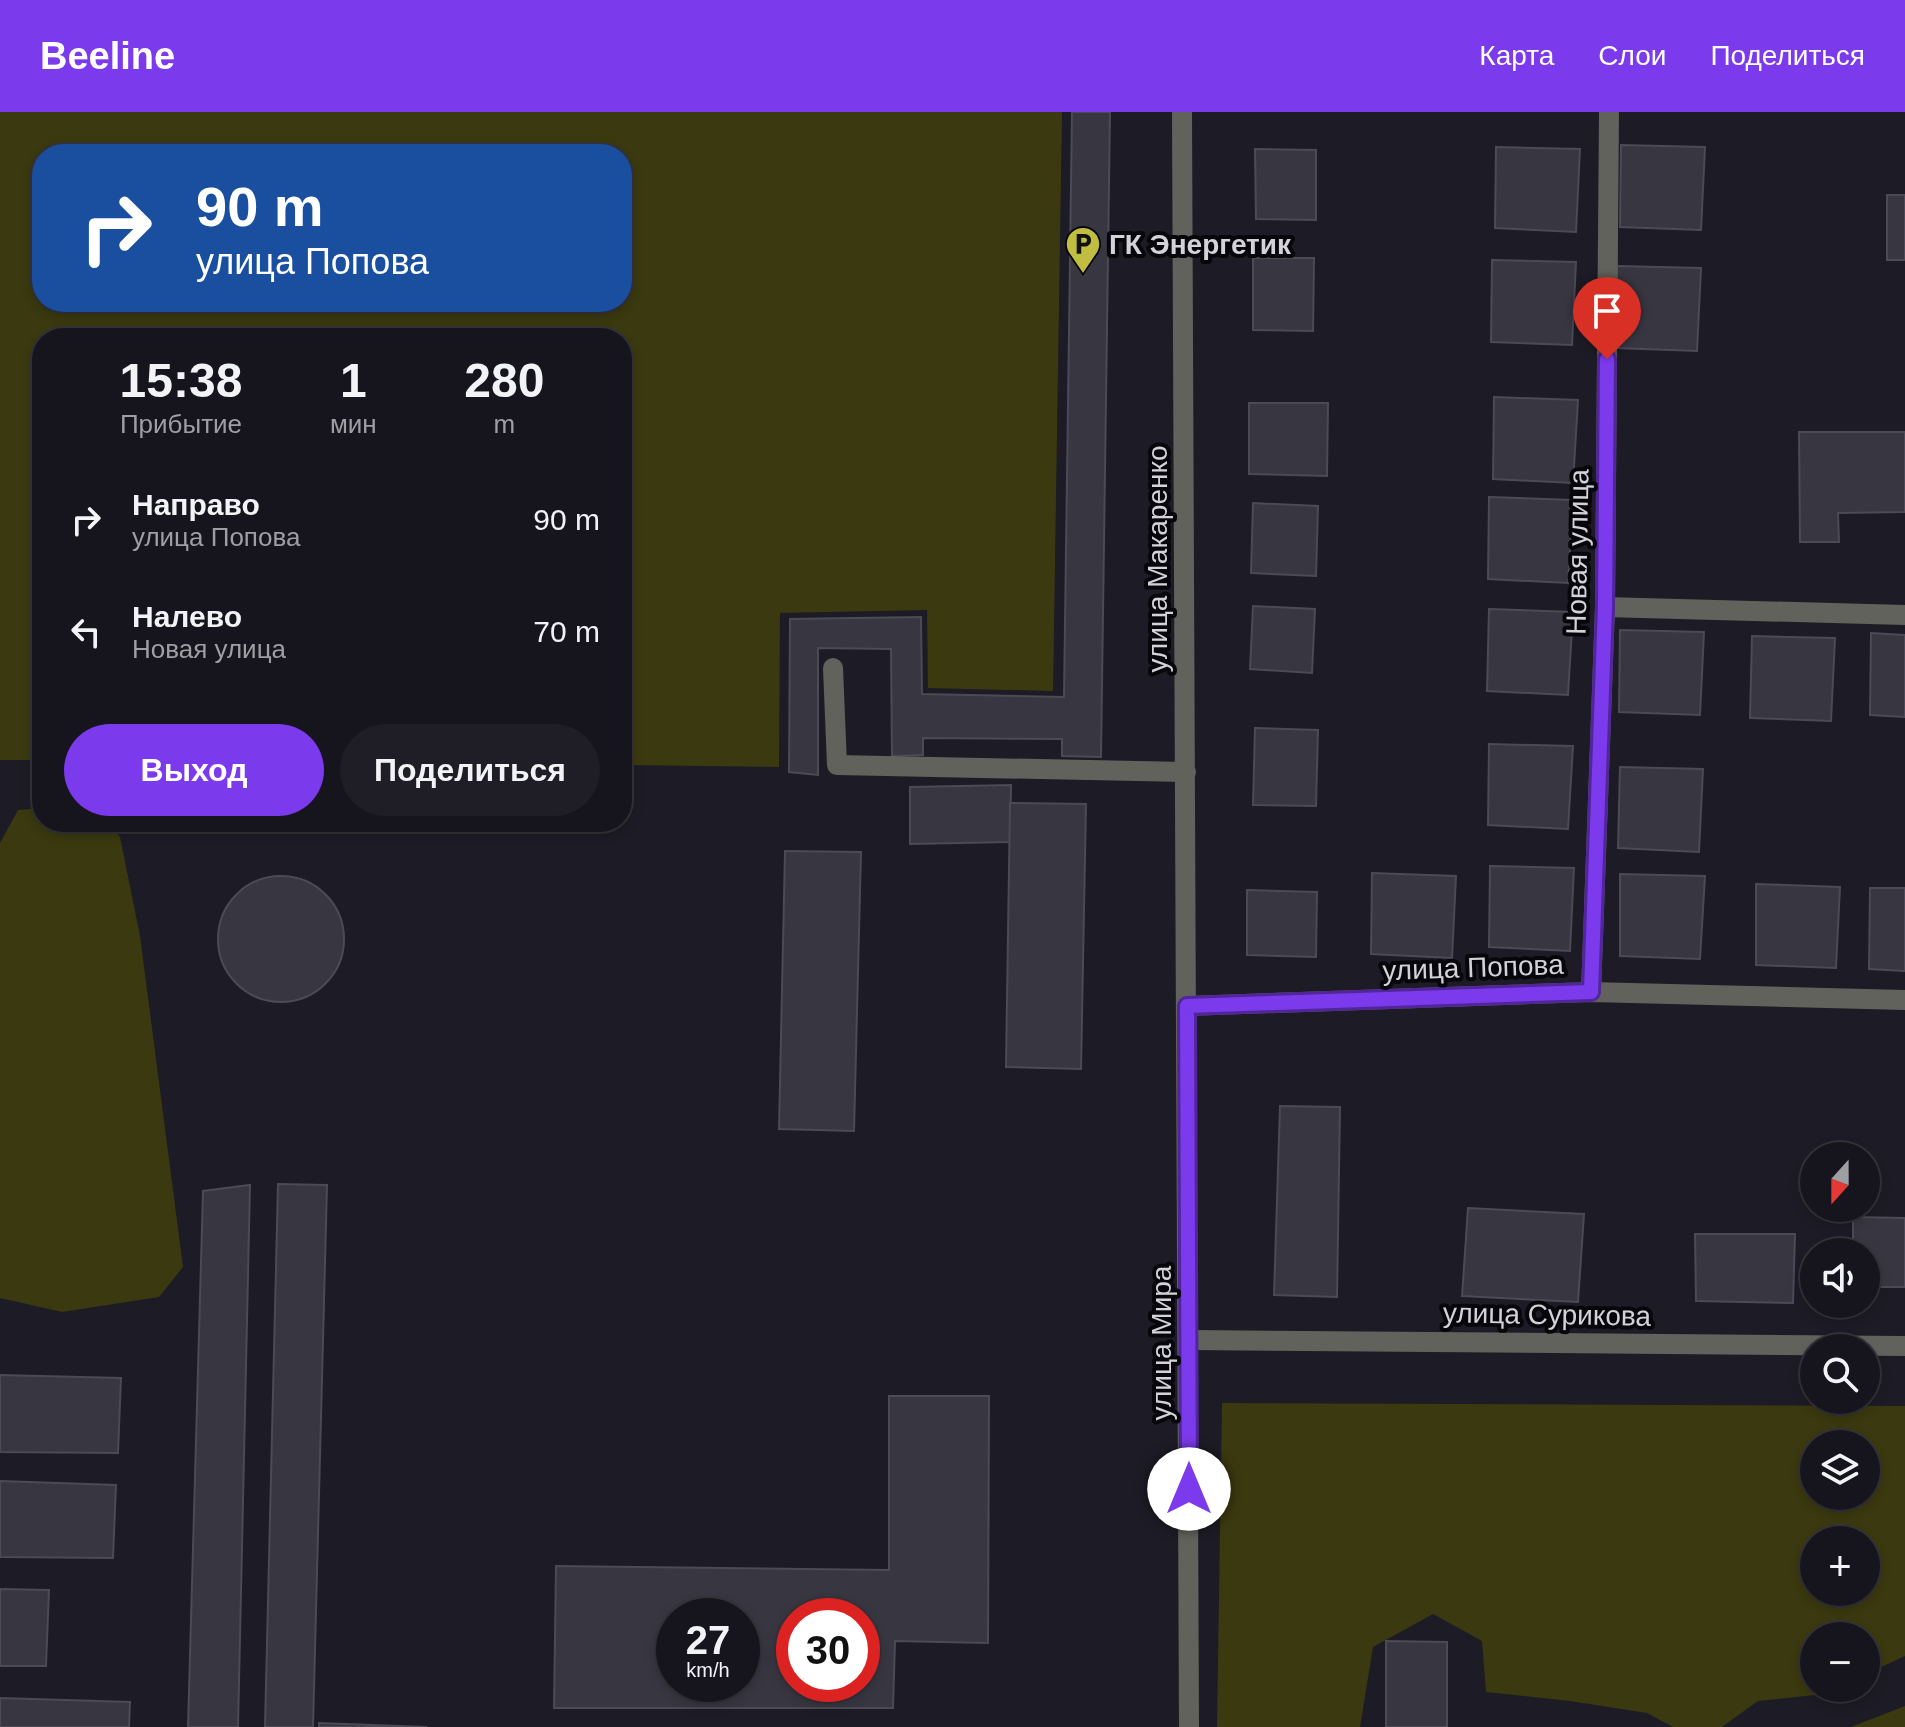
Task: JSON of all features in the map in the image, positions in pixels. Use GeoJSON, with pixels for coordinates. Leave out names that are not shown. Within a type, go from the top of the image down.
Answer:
{"type":"FeatureCollection","features":[{"type":"Feature","properties":{"kind":"street","name":"улица Макаренко"},"geometry":{"type":"LineString","coordinates":[[1182,112],[1187,1006]]}},
{"type":"Feature","properties":{"kind":"street","name":"Новая улица"},"geometry":{"type":"LineString","coordinates":[[1591,992],[1605,607],[1609,112]]}},
{"type":"Feature","properties":{"kind":"street"},"geometry":{"type":"LineString","coordinates":[[1605,607],[1905,615]]}},
{"type":"Feature","properties":{"kind":"street"},"geometry":{"type":"LineString","coordinates":[[833,668],[837,765],[1186,772]]}},
{"type":"Feature","properties":{"kind":"street","name":"улица Попова"},"geometry":{"type":"LineString","coordinates":[[1187,1006],[1591,992],[1905,1000]]}},
{"type":"Feature","properties":{"kind":"street","name":"улица Мира"},"geometry":{"type":"LineString","coordinates":[[1187,1006],[1189,1727]]}},
{"type":"Feature","properties":{"kind":"street","name":"улица Сурикова"},"geometry":{"type":"LineString","coordinates":[[1189,1340],[1905,1346]]}},
{"type":"Feature","properties":{"kind":"shaded area"},"geometry":{"type":"Polygon","coordinates":[[[0,112],[1062,112],[1053,691],[928,688],[927,610],[780,613],[779,767],[632,765],[632,328],[32,328],[32,760],[0,760],[0,112]]]}},
{"type":"Feature","properties":{"kind":"shaded area"},"geometry":{"type":"Polygon","coordinates":[[[32,809],[32,832],[116,832],[120,837],[140,936],[183,1267],[159,1297],[62,1312],[0,1298],[0,843],[18,810],[32,809]]]}},
{"type":"Feature","properties":{"kind":"shaded area"},"geometry":{"type":"Polygon","coordinates":[[[1222,1403],[1800,1406],[1800,1414],[1880,1414],[1880,1406],[1905,1406],[1905,1656],[1880,1668],[1880,1622],[1800,1622],[1800,1697],[1758,1701],[1722,1727],[1673,1727],[1647,1713],[1486,1692],[1482,1641],[1433,1614],[1373,1647],[1360,1727],[1217,1727],[1222,1403]]]}},
{"type":"Feature","properties":{"kind":"shaded area"},"geometry":{"type":"Polygon","coordinates":[[[1905,1706],[1905,1727],[1851,1727],[1905,1706]]]}},
{"type":"Feature","properties":{"kind":"building"},"geometry":{"type":"Polygon","coordinates":[[[1072,112],[1110,112],[1101,757],[1062,756],[1062,739],[923,738],[923,755],[892,756],[891,649],[818,648],[818,775],[789,772],[790,619],[921,617],[922,694],[1064,697],[1072,112]]]}},
{"type":"Feature","properties":{"kind":"building"},"geometry":{"type":"Polygon","coordinates":[[[1621,145],[1705,147],[1701,230],[1620,227],[1621,145]]]}},
{"type":"Feature","properties":{"kind":"building"},"geometry":{"type":"Polygon","coordinates":[[[1496,147],[1580,149],[1576,232],[1495,228],[1496,147]]]}},
{"type":"Feature","properties":{"kind":"building"},"geometry":{"type":"Polygon","coordinates":[[[1255,149],[1316,150],[1316,220],[1256,219],[1255,149]]]}},
{"type":"Feature","properties":{"kind":"building"},"geometry":{"type":"Polygon","coordinates":[[[1887,195],[1905,195],[1905,260],[1887,260],[1887,195]]]}},
{"type":"Feature","properties":{"kind":"building"},"geometry":{"type":"Polygon","coordinates":[[[1253,258],[1314,258],[1313,331],[1253,330],[1253,258]]]}},
{"type":"Feature","properties":{"kind":"building"},"geometry":{"type":"Polygon","coordinates":[[[1492,260],[1576,262],[1572,345],[1491,342],[1492,260]]]}},
{"type":"Feature","properties":{"kind":"building"},"geometry":{"type":"Polygon","coordinates":[[[1617,266],[1701,268],[1697,351],[1616,348],[1617,266]]]}},
{"type":"Feature","properties":{"kind":"building"},"geometry":{"type":"Polygon","coordinates":[[[1494,397],[1578,400],[1573,483],[1493,479],[1494,397]]]}},
{"type":"Feature","properties":{"kind":"building"},"geometry":{"type":"Polygon","coordinates":[[[1249,403],[1328,403],[1327,476],[1249,474],[1249,403]]]}},
{"type":"Feature","properties":{"kind":"building"},"geometry":{"type":"Polygon","coordinates":[[[1799,432],[1905,432],[1905,512],[1838,513],[1839,542],[1800,542],[1799,432]]]}},
{"type":"Feature","properties":{"kind":"building"},"geometry":{"type":"Polygon","coordinates":[[[1489,497],[1573,500],[1568,583],[1488,579],[1489,497]]]}},
{"type":"Feature","properties":{"kind":"building"},"geometry":{"type":"Polygon","coordinates":[[[1253,503],[1318,506],[1316,576],[1251,573],[1253,503]]]}},
{"type":"Feature","properties":{"kind":"building"},"geometry":{"type":"Polygon","coordinates":[[[1253,606],[1315,609],[1312,673],[1250,669],[1253,606]]]}},
{"type":"Feature","properties":{"kind":"building"},"geometry":{"type":"Polygon","coordinates":[[[1489,609],[1573,612],[1568,695],[1487,691],[1489,609]]]}},
{"type":"Feature","properties":{"kind":"building"},"geometry":{"type":"Polygon","coordinates":[[[1620,630],[1704,632],[1700,715],[1619,712],[1620,630]]]}},
{"type":"Feature","properties":{"kind":"building"},"geometry":{"type":"Polygon","coordinates":[[[1871,633],[1905,635],[1905,717],[1870,715],[1871,633]]]}},
{"type":"Feature","properties":{"kind":"building"},"geometry":{"type":"Polygon","coordinates":[[[1752,636],[1835,638],[1831,721],[1750,718],[1752,636]]]}},
{"type":"Feature","properties":{"kind":"building"},"geometry":{"type":"Polygon","coordinates":[[[1255,728],[1318,730],[1316,806],[1253,805],[1255,728]]]}},
{"type":"Feature","properties":{"kind":"building"},"geometry":{"type":"Polygon","coordinates":[[[1489,744],[1573,746],[1568,829],[1488,825],[1489,744]]]}},
{"type":"Feature","properties":{"kind":"building"},"geometry":{"type":"Polygon","coordinates":[[[1620,767],[1703,769],[1699,852],[1618,848],[1620,767]]]}},
{"type":"Feature","properties":{"kind":"building"},"geometry":{"type":"Polygon","coordinates":[[[1011,785],[1010,842],[910,844],[910,787],[1011,785]]]}},
{"type":"Feature","properties":{"kind":"building"},"geometry":{"type":"Polygon","coordinates":[[[1010,803],[1086,804],[1081,1069],[1006,1067],[1010,803]]]}},
{"type":"Feature","properties":{"kind":"building"},"geometry":{"type":"Polygon","coordinates":[[[785,851],[861,852],[854,1131],[779,1129],[785,851]]]}},
{"type":"Feature","properties":{"kind":"building"},"geometry":{"type":"Polygon","coordinates":[[[1490,866],[1574,868],[1570,951],[1489,947],[1490,866]]]}},
{"type":"Feature","properties":{"kind":"building"},"geometry":{"type":"Polygon","coordinates":[[[1372,873],[1456,876],[1452,958],[1371,954],[1372,873]]]}},
{"type":"Feature","properties":{"kind":"building"},"geometry":{"type":"Polygon","coordinates":[[[1620,874],[1705,876],[1700,959],[1620,956],[1620,874]]]}},
{"type":"Feature","properties":{"kind":"building"},"geometry":{"type":"Polygon","coordinates":[[[281,876],[305,881],[325,895],[339,915],[344,939],[339,963],[325,983],[305,997],[281,1002],[257,997],[237,983],[223,963],[218,939],[223,915],[237,895],[257,881],[281,876]]]}},
{"type":"Feature","properties":{"kind":"building"},"geometry":{"type":"Polygon","coordinates":[[[1756,884],[1840,887],[1836,968],[1756,965],[1756,884]]]}},
{"type":"Feature","properties":{"kind":"building"},"geometry":{"type":"Polygon","coordinates":[[[1870,888],[1905,888],[1905,971],[1869,969],[1870,888]]]}},
{"type":"Feature","properties":{"kind":"building"},"geometry":{"type":"Polygon","coordinates":[[[1247,890],[1317,892],[1316,957],[1247,955],[1247,890]]]}},
{"type":"Feature","properties":{"kind":"building"},"geometry":{"type":"Polygon","coordinates":[[[1280,1106],[1340,1107],[1337,1297],[1274,1295],[1280,1106]]]}},
{"type":"Feature","properties":{"kind":"building"},"geometry":{"type":"Polygon","coordinates":[[[278,1184],[327,1185],[313,1727],[265,1727],[278,1184]]]}},
{"type":"Feature","properties":{"kind":"building"},"geometry":{"type":"Polygon","coordinates":[[[250,1185],[238,1727],[188,1727],[203,1191],[250,1185]]]}},
{"type":"Feature","properties":{"kind":"building"},"geometry":{"type":"Polygon","coordinates":[[[1468,1208],[1584,1214],[1578,1302],[1462,1296],[1468,1208]]]}},
{"type":"Feature","properties":{"kind":"building"},"geometry":{"type":"Polygon","coordinates":[[[1905,1218],[1905,1287],[1880,1287],[1880,1238],[1853,1238],[1853,1222],[1905,1218]]]}},
{"type":"Feature","properties":{"kind":"building"},"geometry":{"type":"Polygon","coordinates":[[[1695,1234],[1795,1234],[1793,1303],[1696,1301],[1695,1234]]]}},
{"type":"Feature","properties":{"kind":"building"},"geometry":{"type":"Polygon","coordinates":[[[0,1375],[121,1378],[118,1453],[0,1452],[0,1375]]]}},
{"type":"Feature","properties":{"kind":"building"},"geometry":{"type":"Polygon","coordinates":[[[889,1396],[989,1396],[988,1643],[895,1641],[893,1708],[554,1708],[556,1566],[889,1570],[889,1396]]]}},
{"type":"Feature","properties":{"kind":"building"},"geometry":{"type":"Polygon","coordinates":[[[0,1481],[116,1485],[113,1558],[0,1557],[0,1481]]]}},
{"type":"Feature","properties":{"kind":"building"},"geometry":{"type":"Polygon","coordinates":[[[0,1589],[49,1590],[46,1666],[0,1666],[0,1589]]]}},
{"type":"Feature","properties":{"kind":"building"},"geometry":{"type":"Polygon","coordinates":[[[1386,1641],[1447,1642],[1447,1727],[1386,1727],[1386,1641]]]}},
{"type":"Feature","properties":{"kind":"building"},"geometry":{"type":"Polygon","coordinates":[[[0,1698],[130,1702],[129,1727],[0,1727],[0,1698]]]}},
{"type":"Feature","properties":{"kind":"building"},"geometry":{"type":"Polygon","coordinates":[[[319,1723],[427,1727],[319,1727],[319,1723]]]}},
{"type":"Feature","properties":{"kind":"place","name":"ГК Энергетик"},"geometry":{"type":"Point","coordinates":[1083,275]}},
{"type":"Feature","properties":{"kind":"route"},"geometry":{"type":"LineString","coordinates":[[1189,1489],[1187,1006],[1591,992],[1605,607],[1607,359]]}}]}
